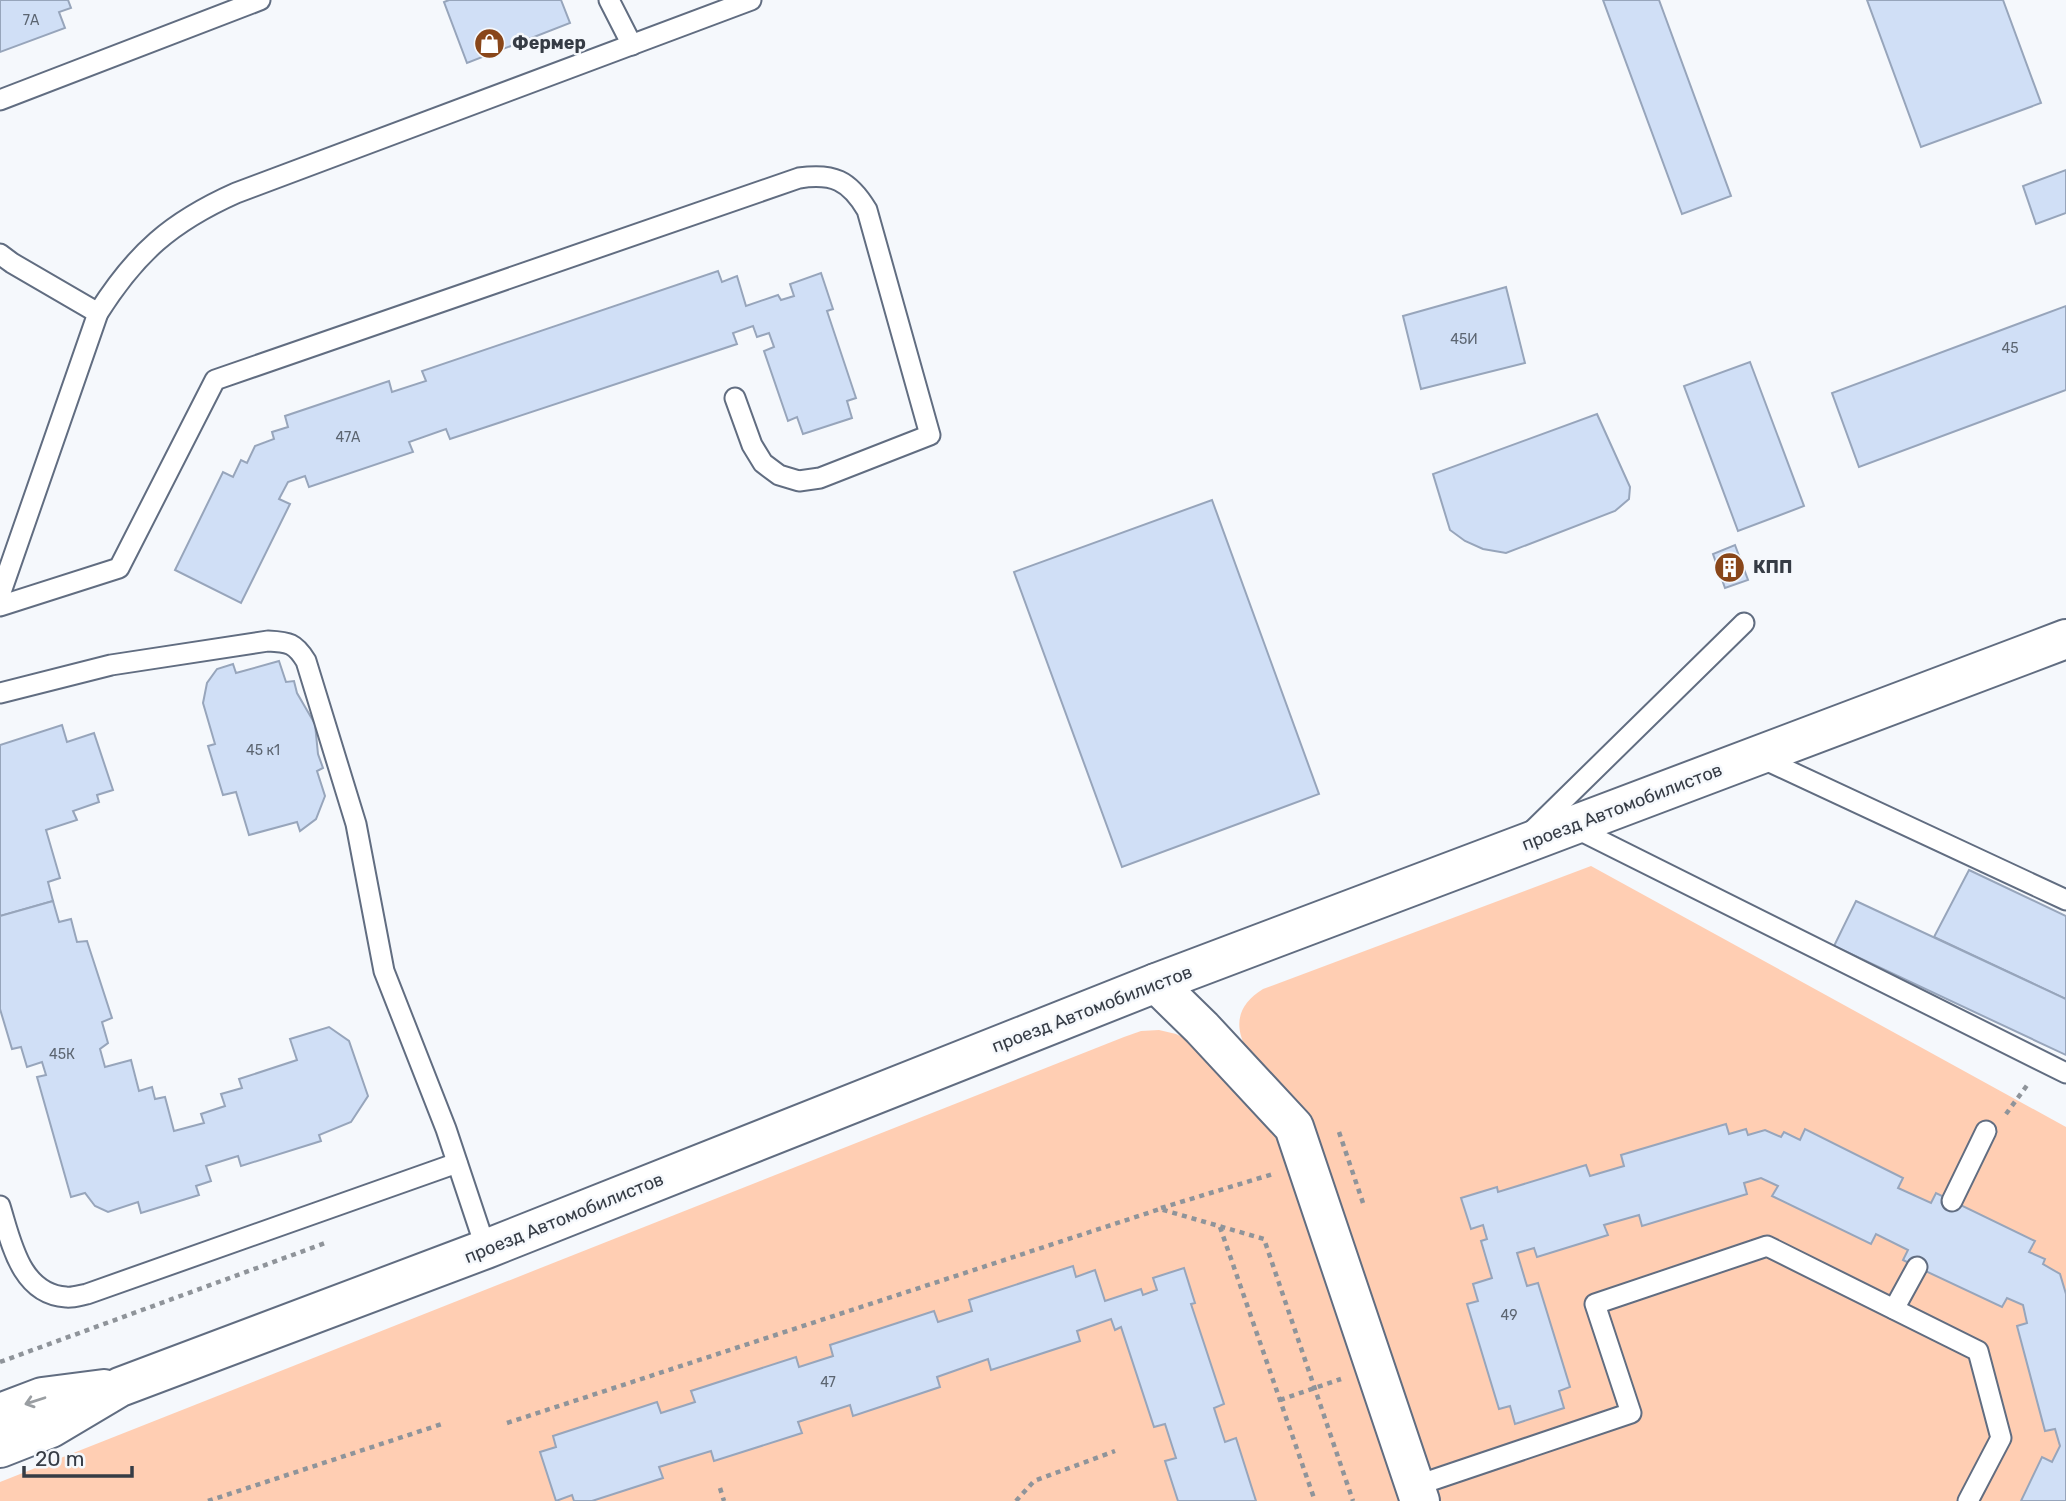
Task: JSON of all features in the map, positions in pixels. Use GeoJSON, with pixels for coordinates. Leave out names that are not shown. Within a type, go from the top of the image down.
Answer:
{"type":"FeatureCollection","features":[{"type":"Feature","properties":{"kind":"street","name":"проезд Автомобилистов"},"geometry":{"type":"LineString","coordinates":[[0,1448],[51,1428],[120,1387],[486,1249],[1156,983],[2066,639]]}},
{"type":"Feature","properties":{"kind":"street"},"geometry":{"type":"LineString","coordinates":[[1156,983],[1294,1127],[1417,1494]]}},
{"type":"Feature","properties":{"kind":"street","name":"проезд Автомобилистов"},"geometry":{"type":"LineString","coordinates":[[0,1413],[42,1397],[120,1387]]}},
{"type":"Feature","properties":{"kind":"lane"},"geometry":{"type":"LineString","coordinates":[[0,100],[260,0]]}},
{"type":"Feature","properties":{"kind":"lane"},"geometry":{"type":"LineString","coordinates":[[609,0],[632,45]]}},
{"type":"Feature","properties":{"kind":"lane"},"geometry":{"type":"LineString","coordinates":[[0,595],[98,313],[116,284],[164,233],[236,192],[751,0]]}},
{"type":"Feature","properties":{"kind":"lane"},"geometry":{"type":"LineString","coordinates":[[0,606],[119,568],[215,380],[799,177],[819,175],[840,180],[857,192],[867,211],[930,435],[820,478],[800,481],[779,475],[763,463],[752,444],[735,398]]}},
{"type":"Feature","properties":{"kind":"lane"},"geometry":{"type":"LineString","coordinates":[[0,254],[98,313]]}},
{"type":"Feature","properties":{"kind":"lane"},"geometry":{"type":"LineString","coordinates":[[1514,848],[1744,623]]}},
{"type":"Feature","properties":{"kind":"lane"},"geometry":{"type":"LineString","coordinates":[[0,693],[111,665],[268,641],[293,644],[306,661],[356,824],[384,971],[457,1163],[486,1249]]}},
{"type":"Feature","properties":{"kind":"lane"},"geometry":{"type":"LineString","coordinates":[[1757,756],[2066,900]]}},
{"type":"Feature","properties":{"kind":"lane"},"geometry":{"type":"LineString","coordinates":[[1572,827],[2066,1073]]}},
{"type":"Feature","properties":{"kind":"lane"},"geometry":{"type":"LineString","coordinates":[[1952,1201],[1992,1127]]}},
{"type":"Feature","properties":{"kind":"lane"},"geometry":{"type":"LineString","coordinates":[[0,1206],[18,1260],[28,1279],[45,1292],[66,1297],[100,1290],[457,1163]]}},
{"type":"Feature","properties":{"kind":"lane"},"geometry":{"type":"LineString","coordinates":[[1417,1494],[1631,1413],[1595,1304],[1767,1246],[1978,1351],[2001,1438],[1968,1501]]}},
{"type":"Feature","properties":{"kind":"lane"},"geometry":{"type":"LineString","coordinates":[[1894,1309],[1917,1266]]}},
{"type":"Feature","properties":{"kind":"path"},"geometry":{"type":"LineString","coordinates":[[1992,1127],[2043,1062]]}},
{"type":"Feature","properties":{"kind":"path"},"geometry":{"type":"LineString","coordinates":[[1339,1132],[1363,1205]]}},
{"type":"Feature","properties":{"kind":"path"},"geometry":{"type":"LineString","coordinates":[[507,1423],[1160,1209],[1306,1164]]}},
{"type":"Feature","properties":{"kind":"path"},"geometry":{"type":"LineString","coordinates":[[1160,1209],[1264,1239],[1353,1501]]}},
{"type":"Feature","properties":{"kind":"path"},"geometry":{"type":"LineString","coordinates":[[1220,1226],[1315,1501]]}},
{"type":"Feature","properties":{"kind":"path"},"geometry":{"type":"LineString","coordinates":[[0,1362],[337,1238]]}},
{"type":"Feature","properties":{"kind":"path"},"geometry":{"type":"LineString","coordinates":[[1280,1400],[1374,1367]]}},
{"type":"Feature","properties":{"kind":"path"},"geometry":{"type":"LineString","coordinates":[[208,1501],[445,1423]]}},
{"type":"Feature","properties":{"kind":"path"},"geometry":{"type":"LineString","coordinates":[[1016,1501],[1034,1482],[1115,1451]]}},
{"type":"Feature","properties":{"kind":"path"},"geometry":{"type":"LineString","coordinates":[[720,1489],[724,1501]]}},
{"type":"Feature","properties":{"kind":"shaded area"},"geometry":{"type":"Polygon","coordinates":[[[1591,866],[2066,1127],[2066,1501],[1435,1501],[1243,1042],[1240,1017],[1248,1002],[1263,989],[1591,866]]]}},
{"type":"Feature","properties":{"kind":"shaded area"},"geometry":{"type":"Polygon","coordinates":[[[1159,1030],[1192,1042],[1280,1135],[1402,1501],[0,1501],[0,1482],[1124,1037],[1141,1031],[1159,1030]]]}},
{"type":"Feature","properties":{"kind":"building"},"geometry":{"type":"Polygon","coordinates":[[[0,0],[68,0],[71,8],[59,12],[65,28],[0,52],[0,0]]]}},
{"type":"Feature","properties":{"kind":"building","name":"Фермер"},"geometry":{"type":"Polygon","coordinates":[[[561,0],[570,23],[467,63],[444,2],[561,0]]]}},
{"type":"Feature","properties":{"kind":"building"},"geometry":{"type":"Polygon","coordinates":[[[1603,0],[1659,0],[1731,196],[1682,214],[1603,0]]]}},
{"type":"Feature","properties":{"kind":"building"},"geometry":{"type":"Polygon","coordinates":[[[1867,0],[2003,0],[2041,103],[1921,147],[1867,0]]]}},
{"type":"Feature","properties":{"kind":"building"},"geometry":{"type":"Polygon","coordinates":[[[2066,170],[2066,213],[2036,224],[2023,186],[2066,170]]]}},
{"type":"Feature","properties":{"kind":"building"},"geometry":{"type":"Polygon","coordinates":[[[718,271],[722,282],[737,276],[746,306],[778,295],[781,300],[794,296],[790,284],[821,273],[833,309],[827,311],[856,398],[847,401],[852,418],[803,434],[797,417],[788,421],[764,351],[774,347],[769,333],[757,337],[753,326],[733,333],[737,344],[450,439],[446,429],[409,442],[413,452],[309,487],[305,476],[288,482],[279,499],[290,504],[241,603],[175,570],[223,472],[233,477],[241,460],[247,463],[255,446],[274,439],[272,432],[288,427],[285,416],[389,381],[392,392],[426,381],[422,371],[718,271]]]}},
{"type":"Feature","properties":{"kind":"building"},"geometry":{"type":"Polygon","coordinates":[[[1506,287],[1525,363],[1421,389],[1403,316],[1506,287]]]}},
{"type":"Feature","properties":{"kind":"building"},"geometry":{"type":"Polygon","coordinates":[[[2066,306],[2066,390],[1859,467],[1832,393],[2066,306]]]}},
{"type":"Feature","properties":{"kind":"building"},"geometry":{"type":"Polygon","coordinates":[[[1750,362],[1804,506],[1738,531],[1684,386],[1750,362]]]}},
{"type":"Feature","properties":{"kind":"building"},"geometry":{"type":"Polygon","coordinates":[[[1597,414],[1630,487],[1629,499],[1615,511],[1506,553],[1483,549],[1450,530],[1433,474],[1597,414]]]}},
{"type":"Feature","properties":{"kind":"building"},"geometry":{"type":"Polygon","coordinates":[[[1212,500],[1319,794],[1122,867],[1014,572],[1212,500]]]}},
{"type":"Feature","properties":{"kind":"building","name":"КПП"},"geometry":{"type":"Polygon","coordinates":[[[1735,545],[1748,580],[1725,588],[1713,554],[1735,545]]]}},
{"type":"Feature","properties":{"kind":"building"},"geometry":{"type":"Polygon","coordinates":[[[279,661],[286,682],[294,681],[297,693],[315,724],[318,754],[323,768],[317,771],[325,796],[316,819],[300,831],[297,822],[249,835],[236,792],[223,795],[208,746],[215,744],[203,703],[207,683],[217,669],[233,664],[236,673],[279,661]]]}},
{"type":"Feature","properties":{"kind":"building"},"geometry":{"type":"Polygon","coordinates":[[[62,725],[67,742],[94,733],[113,790],[97,795],[99,802],[73,811],[77,820],[46,830],[60,878],[48,882],[53,901],[0,916],[0,745],[62,725]]]}},
{"type":"Feature","properties":{"kind":"building"},"geometry":{"type":"Polygon","coordinates":[[[1969,870],[2066,916],[2066,999],[1934,937],[1969,870]]]}},
{"type":"Feature","properties":{"kind":"building"},"geometry":{"type":"Polygon","coordinates":[[[53,901],[59,922],[71,919],[77,942],[87,941],[112,1018],[102,1022],[108,1043],[100,1049],[105,1067],[131,1060],[139,1091],[152,1087],[155,1099],[165,1097],[174,1131],[204,1123],[201,1114],[225,1106],[221,1094],[242,1088],[239,1079],[297,1060],[290,1039],[329,1027],[349,1041],[368,1096],[351,1122],[319,1135],[321,1141],[241,1166],[238,1156],[206,1166],[211,1181],[196,1186],[199,1195],[141,1213],[138,1202],[108,1212],[95,1206],[85,1193],[71,1197],[37,1077],[46,1075],[42,1062],[27,1067],[21,1047],[12,1049],[0,1009],[0,916],[53,901]]]}},
{"type":"Feature","properties":{"kind":"building"},"geometry":{"type":"Polygon","coordinates":[[[1856,901],[2066,999],[2066,1055],[1834,946],[1856,901]]]}},
{"type":"Feature","properties":{"kind":"building"},"geometry":{"type":"Polygon","coordinates":[[[1726,1124],[1729,1134],[1746,1129],[1748,1135],[1765,1130],[1781,1137],[1784,1132],[1800,1140],[1805,1129],[1903,1178],[1898,1188],[1931,1203],[1936,1193],[2035,1241],[2029,1252],[2045,1259],[2043,1264],[2060,1274],[2066,1294],[2066,1501],[2021,1501],[2042,1457],[2052,1462],[2060,1446],[2055,1429],[2045,1431],[2017,1326],[2027,1323],[2023,1305],[2007,1298],[2002,1307],[1917,1267],[1903,1260],[1908,1250],[1876,1234],[1871,1244],[1772,1196],[1778,1186],[1761,1178],[1744,1183],[1747,1194],[1642,1226],[1639,1215],[1604,1225],[1608,1235],[1537,1257],[1534,1248],[1517,1253],[1527,1286],[1538,1283],[1570,1387],[1559,1391],[1564,1408],[1515,1424],[1510,1406],[1499,1409],[1467,1304],[1478,1301],[1473,1284],[1492,1278],[1481,1241],[1487,1239],[1483,1225],[1471,1229],[1461,1198],[1497,1187],[1498,1192],[1586,1165],[1590,1176],[1624,1166],[1621,1155],[1726,1124]]]}},
{"type":"Feature","properties":{"kind":"building"},"geometry":{"type":"Polygon","coordinates":[[[1073,1266],[1076,1277],[1095,1270],[1105,1301],[1141,1289],[1143,1295],[1157,1290],[1153,1278],[1184,1268],[1195,1303],[1191,1304],[1224,1404],[1214,1408],[1225,1442],[1236,1438],[1256,1501],[1178,1501],[1165,1461],[1176,1458],[1165,1424],[1154,1427],[1121,1327],[1115,1330],[1111,1319],[1077,1331],[1080,1341],[991,1370],[988,1359],[937,1377],[940,1387],[853,1416],[850,1405],[798,1422],[802,1433],[714,1461],[711,1451],[659,1467],[663,1478],[592,1501],[574,1501],[572,1495],[556,1501],[540,1452],[556,1447],[553,1436],[657,1402],[661,1413],[695,1402],[691,1391],[796,1357],[799,1367],[833,1356],[830,1345],[934,1311],[938,1322],[972,1311],[969,1300],[1073,1266]]]}},
{"type":"Feature","properties":{"kind":"place","name":"Фермер"},"geometry":{"type":"Point","coordinates":[489,43]}},
{"type":"Feature","properties":{"kind":"place","name":"КПП"},"geometry":{"type":"Point","coordinates":[1730,567]}}]}
